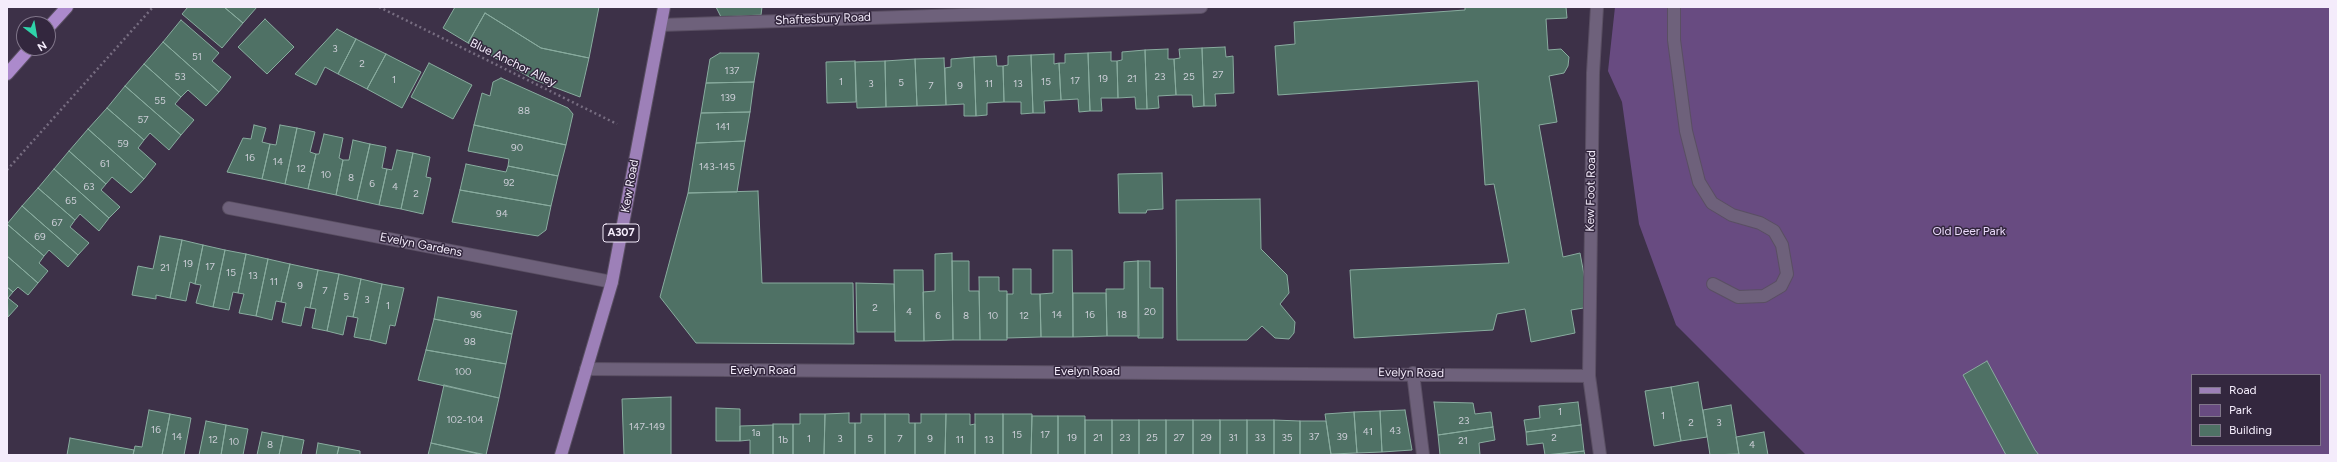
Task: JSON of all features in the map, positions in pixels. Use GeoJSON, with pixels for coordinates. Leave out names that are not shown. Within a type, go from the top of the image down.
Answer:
{"type":"FeatureCollection","features":[{"type":"Feature","properties":{"kind":"highway"},"geometry":{"type":"LineString","coordinates":[[56,19],[67,7]]}},
{"type":"Feature","properties":{"kind":"highway"},"geometry":{"type":"LineString","coordinates":[[7,74],[23,56]]}},
{"type":"Feature","properties":{"kind":"main road","name":"Kew Road"},"geometry":{"type":"LineString","coordinates":[[561,455],[612,282],[664,7]]}},
{"type":"Feature","properties":{"kind":"street","name":"Shaftesbury Road"},"geometry":{"type":"LineString","coordinates":[[661,25],[1201,7]]}},
{"type":"Feature","properties":{"kind":"street","name":"Kew Foot Road"},"geometry":{"type":"LineString","coordinates":[[1597,7],[1593,73],[1589,376],[1600,455]]}},
{"type":"Feature","properties":{"kind":"street"},"geometry":{"type":"LineString","coordinates":[[1674,7],[1674,40],[1686,131],[1699,182],[1712,203],[1732,215],[1760,223],[1774,231],[1782,245],[1787,274],[1782,286],[1764,296],[1738,297],[1713,284]]}},
{"type":"Feature","properties":{"kind":"street","name":"Evelyn Gardens"},"geometry":{"type":"LineString","coordinates":[[229,208],[612,282]]}},
{"type":"Feature","properties":{"kind":"street","name":"Evelyn Road"},"geometry":{"type":"LineString","coordinates":[[586,368],[1413,373],[1589,376]]}},
{"type":"Feature","properties":{"kind":"street"},"geometry":{"type":"LineString","coordinates":[[1413,373],[1423,455]]}},
{"type":"Feature","properties":{"kind":"path"},"geometry":{"type":"LineString","coordinates":[[7,170],[153,7]]}},
{"type":"Feature","properties":{"kind":"path","name":"Blue Anchor Alley"},"geometry":{"type":"LineString","coordinates":[[379,7],[639,134]]}},
{"type":"Feature","properties":{"kind":"green space","name":"Old Deer Park"},"geometry":{"type":"Polygon","coordinates":[[[1615,7],[2330,7],[2330,455],[1806,455],[1676,325],[1639,224],[1622,102],[1608,71],[1615,7]]]}},
{"type":"Feature","properties":{"kind":"building"},"geometry":{"type":"Polygon","coordinates":[[[188,7],[224,7],[243,23],[222,48],[182,14],[188,7]]]}},
{"type":"Feature","properties":{"kind":"building"},"geometry":{"type":"Polygon","coordinates":[[[224,7],[257,7],[243,23],[224,7]]]}},
{"type":"Feature","properties":{"kind":"building"},"geometry":{"type":"Polygon","coordinates":[[[455,7],[599,7],[589,58],[541,48],[485,13],[468,43],[443,28],[455,7]]]}},
{"type":"Feature","properties":{"kind":"building"},"geometry":{"type":"Polygon","coordinates":[[[716,7],[762,7],[761,15],[721,17],[716,7]]]}},
{"type":"Feature","properties":{"kind":"building"},"geometry":{"type":"Polygon","coordinates":[[[1465,7],[1566,7],[1567,18],[1546,19],[1548,50],[1561,49],[1569,57],[1568,66],[1564,73],[1549,76],[1557,122],[1539,125],[1563,257],[1580,253],[1590,307],[1571,310],[1575,333],[1531,342],[1525,309],[1497,314],[1493,330],[1354,338],[1350,270],[1509,263],[1494,184],[1485,185],[1478,81],[1278,95],[1275,46],[1295,44],[1294,22],[1465,10],[1465,7]]]}},
{"type":"Feature","properties":{"kind":"building"},"geometry":{"type":"Polygon","coordinates":[[[485,13],[541,48],[589,58],[580,97],[535,80],[468,43],[485,13]]]}},
{"type":"Feature","properties":{"kind":"building"},"geometry":{"type":"Polygon","coordinates":[[[265,19],[294,47],[267,74],[238,47],[265,19]]]}},
{"type":"Feature","properties":{"kind":"building"},"geometry":{"type":"Polygon","coordinates":[[[181,20],[219,53],[212,61],[231,77],[219,92],[163,42],[181,20]]]}},
{"type":"Feature","properties":{"kind":"building"},"geometry":{"type":"Polygon","coordinates":[[[337,29],[356,39],[338,74],[325,67],[316,85],[295,74],[337,29]]]}},
{"type":"Feature","properties":{"kind":"building"},"geometry":{"type":"Polygon","coordinates":[[[356,39],[386,54],[367,89],[338,74],[356,39]]]}},
{"type":"Feature","properties":{"kind":"building"},"geometry":{"type":"Polygon","coordinates":[[[163,42],[219,92],[206,106],[188,90],[181,97],[144,64],[163,42]]]}},
{"type":"Feature","properties":{"kind":"building"},"geometry":{"type":"Polygon","coordinates":[[[1225,47],[1226,57],[1233,56],[1234,93],[1215,94],[1216,106],[1204,106],[1202,48],[1225,47]]]}},
{"type":"Feature","properties":{"kind":"building"},"geometry":{"type":"Polygon","coordinates":[[[1202,48],[1204,106],[1193,107],[1192,95],[1176,95],[1174,59],[1180,58],[1179,49],[1202,48]]]}},
{"type":"Feature","properties":{"kind":"building"},"geometry":{"type":"Polygon","coordinates":[[[1168,49],[1168,59],[1174,59],[1176,95],[1158,96],[1159,108],[1147,109],[1145,50],[1168,49]]]}},
{"type":"Feature","properties":{"kind":"building"},"geometry":{"type":"Polygon","coordinates":[[[1145,50],[1147,109],[1136,109],[1135,97],[1118,98],[1117,61],[1122,60],[1122,52],[1145,50]]]}},
{"type":"Feature","properties":{"kind":"building"},"geometry":{"type":"Polygon","coordinates":[[[1111,52],[1111,61],[1117,61],[1118,98],[1101,98],[1102,111],[1090,111],[1088,53],[1111,52]]]}},
{"type":"Feature","properties":{"kind":"building"},"geometry":{"type":"Polygon","coordinates":[[[720,53],[759,53],[754,82],[706,83],[710,59],[720,53]]]}},
{"type":"Feature","properties":{"kind":"building"},"geometry":{"type":"Polygon","coordinates":[[[1088,53],[1090,111],[1079,112],[1078,99],[1061,100],[1059,63],[1065,63],[1065,54],[1088,53]]]}},
{"type":"Feature","properties":{"kind":"building"},"geometry":{"type":"Polygon","coordinates":[[[386,54],[421,72],[402,108],[367,89],[386,54]]]}},
{"type":"Feature","properties":{"kind":"building"},"geometry":{"type":"Polygon","coordinates":[[[1054,54],[1054,64],[1059,63],[1061,100],[1044,101],[1045,113],[1033,113],[1031,55],[1054,54]]]}},
{"type":"Feature","properties":{"kind":"building"},"geometry":{"type":"Polygon","coordinates":[[[1031,55],[1033,113],[1021,114],[1021,102],[1004,102],[1003,66],[1008,65],[1008,56],[1031,55]]]}},
{"type":"Feature","properties":{"kind":"building"},"geometry":{"type":"Polygon","coordinates":[[[996,56],[997,66],[1003,66],[1004,102],[987,103],[987,115],[976,116],[974,57],[996,56]]]}},
{"type":"Feature","properties":{"kind":"building"},"geometry":{"type":"Polygon","coordinates":[[[974,57],[976,116],[964,116],[964,104],[946,105],[945,68],[951,67],[951,59],[974,57]]]}},
{"type":"Feature","properties":{"kind":"building"},"geometry":{"type":"Polygon","coordinates":[[[944,58],[946,105],[917,106],[915,59],[944,58]]]}},
{"type":"Feature","properties":{"kind":"building"},"geometry":{"type":"Polygon","coordinates":[[[915,59],[917,106],[886,107],[885,61],[915,59]]]}},
{"type":"Feature","properties":{"kind":"building"},"geometry":{"type":"Polygon","coordinates":[[[855,61],[856,102],[827,103],[826,62],[855,61]]]}},
{"type":"Feature","properties":{"kind":"building"},"geometry":{"type":"Polygon","coordinates":[[[885,61],[886,107],[857,108],[855,62],[885,61]]]}},
{"type":"Feature","properties":{"kind":"building"},"geometry":{"type":"Polygon","coordinates":[[[429,63],[472,85],[453,119],[411,97],[429,63]]]}},
{"type":"Feature","properties":{"kind":"building"},"geometry":{"type":"Polygon","coordinates":[[[144,64],[181,97],[175,104],[194,120],[181,135],[125,86],[144,64]]]}},
{"type":"Feature","properties":{"kind":"building"},"geometry":{"type":"Polygon","coordinates":[[[501,78],[568,108],[573,114],[566,145],[474,125],[482,93],[490,96],[493,82],[501,78]]]}},
{"type":"Feature","properties":{"kind":"building"},"geometry":{"type":"Polygon","coordinates":[[[754,82],[750,112],[701,113],[706,83],[754,82]]]}},
{"type":"Feature","properties":{"kind":"building"},"geometry":{"type":"Polygon","coordinates":[[[125,86],[181,135],[169,150],[150,133],[144,140],[107,108],[125,86]]]}},
{"type":"Feature","properties":{"kind":"building"},"geometry":{"type":"Polygon","coordinates":[[[107,108],[144,140],[138,148],[156,164],[144,179],[88,129],[107,108]]]}},
{"type":"Feature","properties":{"kind":"building"},"geometry":{"type":"Polygon","coordinates":[[[750,112],[745,141],[696,143],[701,113],[750,112]]]}},
{"type":"Feature","properties":{"kind":"building"},"geometry":{"type":"Polygon","coordinates":[[[254,125],[266,128],[262,142],[270,144],[262,179],[227,172],[243,138],[251,139],[254,125]]]}},
{"type":"Feature","properties":{"kind":"building"},"geometry":{"type":"Polygon","coordinates":[[[280,125],[297,128],[285,184],[262,179],[270,144],[276,145],[280,125]]]}},
{"type":"Feature","properties":{"kind":"building"},"geometry":{"type":"Polygon","coordinates":[[[474,125],[566,145],[558,176],[508,166],[509,159],[468,151],[474,125]]]}},
{"type":"Feature","properties":{"kind":"building"},"geometry":{"type":"Polygon","coordinates":[[[297,128],[315,132],[310,152],[316,154],[308,189],[285,184],[297,128]]]}},
{"type":"Feature","properties":{"kind":"building"},"geometry":{"type":"Polygon","coordinates":[[[88,129],[144,179],[131,193],[112,177],[106,184],[69,151],[88,129]]]}},
{"type":"Feature","properties":{"kind":"building"},"geometry":{"type":"Polygon","coordinates":[[[324,134],[343,138],[339,158],[343,160],[336,195],[308,189],[316,154],[319,154],[324,134]]]}},
{"type":"Feature","properties":{"kind":"building"},"geometry":{"type":"Polygon","coordinates":[[[353,140],[370,144],[357,200],[336,195],[343,160],[349,160],[353,140]]]}},
{"type":"Feature","properties":{"kind":"building"},"geometry":{"type":"Polygon","coordinates":[[[745,141],[737,192],[688,193],[696,143],[745,141]]]}},
{"type":"Feature","properties":{"kind":"building"},"geometry":{"type":"Polygon","coordinates":[[[370,144],[386,147],[382,168],[387,169],[379,205],[357,200],[370,144]]]}},
{"type":"Feature","properties":{"kind":"building"},"geometry":{"type":"Polygon","coordinates":[[[397,150],[413,153],[401,209],[379,205],[387,169],[392,170],[397,150]]]}},
{"type":"Feature","properties":{"kind":"building"},"geometry":{"type":"Polygon","coordinates":[[[69,151],[106,184],[101,190],[120,207],[109,218],[54,169],[69,151]]]}},
{"type":"Feature","properties":{"kind":"building"},"geometry":{"type":"Polygon","coordinates":[[[413,153],[430,157],[426,177],[431,178],[423,214],[401,209],[413,153]]]}},
{"type":"Feature","properties":{"kind":"building"},"geometry":{"type":"Polygon","coordinates":[[[466,164],[506,172],[508,166],[558,176],[551,206],[460,190],[466,164]]]}},
{"type":"Feature","properties":{"kind":"building"},"geometry":{"type":"Polygon","coordinates":[[[54,169],[109,218],[99,231],[80,214],[75,220],[38,188],[54,169]]]}},
{"type":"Feature","properties":{"kind":"building"},"geometry":{"type":"Polygon","coordinates":[[[1162,173],[1163,209],[1147,210],[1146,213],[1119,213],[1118,174],[1162,173]]]}},
{"type":"Feature","properties":{"kind":"building"},"geometry":{"type":"Polygon","coordinates":[[[38,188],[75,220],[70,227],[89,243],[78,255],[22,206],[38,188]]]}},
{"type":"Feature","properties":{"kind":"building"},"geometry":{"type":"Polygon","coordinates":[[[460,190],[551,206],[546,230],[538,236],[452,222],[460,190]]]}},
{"type":"Feature","properties":{"kind":"building"},"geometry":{"type":"Polygon","coordinates":[[[758,191],[762,283],[853,283],[854,344],[696,343],[660,297],[688,193],[758,191]]]}},
{"type":"Feature","properties":{"kind":"building"},"geometry":{"type":"Polygon","coordinates":[[[1260,199],[1261,249],[1287,275],[1289,293],[1280,304],[1295,322],[1294,333],[1289,339],[1275,338],[1262,326],[1247,340],[1177,340],[1176,200],[1260,199]]]}},
{"type":"Feature","properties":{"kind":"building"},"geometry":{"type":"Polygon","coordinates":[[[22,206],[78,255],[68,267],[49,250],[44,256],[7,224],[22,206]]]}},
{"type":"Feature","properties":{"kind":"building"},"geometry":{"type":"Polygon","coordinates":[[[7,224],[44,256],[39,263],[48,271],[38,283],[7,256],[7,224]]]}},
{"type":"Feature","properties":{"kind":"building"},"geometry":{"type":"Polygon","coordinates":[[[160,236],[182,240],[170,298],[156,295],[156,299],[132,295],[138,266],[153,269],[160,236]]]}},
{"type":"Feature","properties":{"kind":"building"},"geometry":{"type":"Polygon","coordinates":[[[182,240],[203,245],[195,284],[190,282],[186,301],[170,298],[182,240]]]}},
{"type":"Feature","properties":{"kind":"building"},"geometry":{"type":"Polygon","coordinates":[[[203,245],[225,250],[213,307],[196,303],[201,285],[195,284],[203,245]]]}},
{"type":"Feature","properties":{"kind":"building"},"geometry":{"type":"Polygon","coordinates":[[[225,250],[246,254],[238,293],[233,292],[229,310],[213,307],[225,250]]]}},
{"type":"Feature","properties":{"kind":"building"},"geometry":{"type":"Polygon","coordinates":[[[1053,250],[1072,250],[1073,337],[1041,337],[1040,294],[1053,293],[1053,250]]]}},
{"type":"Feature","properties":{"kind":"building"},"geometry":{"type":"Polygon","coordinates":[[[952,253],[953,340],[924,341],[923,292],[935,291],[935,254],[952,253]]]}},
{"type":"Feature","properties":{"kind":"building"},"geometry":{"type":"Polygon","coordinates":[[[246,254],[268,259],[256,316],[239,313],[244,294],[238,293],[246,254]]]}},
{"type":"Feature","properties":{"kind":"building"},"geometry":{"type":"Polygon","coordinates":[[[7,256],[38,283],[28,295],[18,287],[13,292],[7,287],[7,256]]]}},
{"type":"Feature","properties":{"kind":"building"},"geometry":{"type":"Polygon","coordinates":[[[268,259],[290,264],[281,302],[276,301],[272,320],[256,316],[268,259]]]}},
{"type":"Feature","properties":{"kind":"building"},"geometry":{"type":"Polygon","coordinates":[[[952,261],[969,261],[969,291],[979,291],[980,340],[953,340],[952,261]]]}},
{"type":"Feature","properties":{"kind":"building"},"geometry":{"type":"Polygon","coordinates":[[[1138,261],[1139,336],[1107,336],[1106,289],[1124,289],[1124,262],[1138,261]]]}},
{"type":"Feature","properties":{"kind":"building"},"geometry":{"type":"Polygon","coordinates":[[[1138,261],[1150,261],[1150,288],[1163,288],[1163,338],[1138,338],[1138,261]]]}},
{"type":"Feature","properties":{"kind":"building"},"geometry":{"type":"Polygon","coordinates":[[[290,264],[318,270],[310,308],[305,307],[301,326],[282,322],[286,303],[281,302],[290,264]]]}},
{"type":"Feature","properties":{"kind":"building"},"geometry":{"type":"Polygon","coordinates":[[[1013,269],[1031,269],[1031,294],[1040,294],[1041,337],[1007,338],[1007,294],[1013,294],[1013,269]]]}},
{"type":"Feature","properties":{"kind":"building"},"geometry":{"type":"Polygon","coordinates":[[[318,270],[339,274],[327,331],[312,328],[316,309],[310,308],[318,270]]]}},
{"type":"Feature","properties":{"kind":"building"},"geometry":{"type":"Polygon","coordinates":[[[894,270],[923,270],[924,341],[895,341],[894,270]]]}},
{"type":"Feature","properties":{"kind":"building"},"geometry":{"type":"Polygon","coordinates":[[[339,274],[361,279],[353,317],[347,316],[343,335],[327,331],[339,274]]]}},
{"type":"Feature","properties":{"kind":"building"},"geometry":{"type":"Polygon","coordinates":[[[979,277],[999,277],[999,291],[1007,291],[1007,340],[980,340],[979,277]]]}},
{"type":"Feature","properties":{"kind":"building"},"geometry":{"type":"Polygon","coordinates":[[[361,279],[382,284],[370,340],[354,337],[358,318],[353,317],[361,279]]]}},
{"type":"Feature","properties":{"kind":"building"},"geometry":{"type":"Polygon","coordinates":[[[856,283],[894,284],[895,332],[857,332],[856,283]]]}},
{"type":"Feature","properties":{"kind":"building"},"geometry":{"type":"Polygon","coordinates":[[[382,284],[404,288],[395,326],[390,325],[386,344],[370,340],[382,284]]]}},
{"type":"Feature","properties":{"kind":"building"},"geometry":{"type":"Polygon","coordinates":[[[7,287],[13,292],[8,298],[18,306],[8,317],[7,287]]]}},
{"type":"Feature","properties":{"kind":"building"},"geometry":{"type":"Polygon","coordinates":[[[1073,293],[1106,293],[1107,336],[1073,337],[1073,293]]]}},
{"type":"Feature","properties":{"kind":"building"},"geometry":{"type":"Polygon","coordinates":[[[438,297],[517,311],[512,334],[434,319],[438,297]]]}},
{"type":"Feature","properties":{"kind":"building"},"geometry":{"type":"Polygon","coordinates":[[[434,319],[512,334],[506,364],[426,350],[434,319]]]}},
{"type":"Feature","properties":{"kind":"building"},"geometry":{"type":"Polygon","coordinates":[[[426,350],[506,364],[499,398],[418,380],[426,350]]]}},
{"type":"Feature","properties":{"kind":"building"},"geometry":{"type":"Polygon","coordinates":[[[1987,361],[2039,455],[2006,455],[1963,375],[1987,361]]]}},
{"type":"Feature","properties":{"kind":"building"},"geometry":{"type":"Polygon","coordinates":[[[1698,382],[1707,437],[1681,441],[1671,387],[1698,382]]]}},
{"type":"Feature","properties":{"kind":"building"},"geometry":{"type":"Polygon","coordinates":[[[444,385],[499,398],[486,455],[431,443],[444,385]]]}},
{"type":"Feature","properties":{"kind":"building"},"geometry":{"type":"Polygon","coordinates":[[[1671,387],[1681,441],[1654,446],[1645,391],[1671,387]]]}},
{"type":"Feature","properties":{"kind":"building"},"geometry":{"type":"Polygon","coordinates":[[[671,397],[671,455],[624,455],[622,399],[671,397]]]}},
{"type":"Feature","properties":{"kind":"building"},"geometry":{"type":"Polygon","coordinates":[[[1434,402],[1473,403],[1475,414],[1491,412],[1493,427],[1438,435],[1434,402]]]}},
{"type":"Feature","properties":{"kind":"building"},"geometry":{"type":"Polygon","coordinates":[[[1578,402],[1581,425],[1526,432],[1524,420],[1540,418],[1539,406],[1578,402]]]}},
{"type":"Feature","properties":{"kind":"building"},"geometry":{"type":"Polygon","coordinates":[[[1731,405],[1739,454],[1710,455],[1703,410],[1731,405]]]}},
{"type":"Feature","properties":{"kind":"building"},"geometry":{"type":"Polygon","coordinates":[[[716,408],[740,409],[740,441],[716,441],[716,408]]]}},
{"type":"Feature","properties":{"kind":"building"},"geometry":{"type":"Polygon","coordinates":[[[149,410],[170,414],[162,455],[133,455],[135,446],[142,447],[149,410]]]}},
{"type":"Feature","properties":{"kind":"building"},"geometry":{"type":"Polygon","coordinates":[[[1405,410],[1412,450],[1382,452],[1380,411],[1405,410]]]}},
{"type":"Feature","properties":{"kind":"building"},"geometry":{"type":"Polygon","coordinates":[[[1380,411],[1382,452],[1357,453],[1354,412],[1380,411]]]}},
{"type":"Feature","properties":{"kind":"building"},"geometry":{"type":"Polygon","coordinates":[[[1354,412],[1357,453],[1331,454],[1325,414],[1354,412]]]}},
{"type":"Feature","properties":{"kind":"building"},"geometry":{"type":"Polygon","coordinates":[[[849,413],[849,423],[855,423],[855,455],[824,455],[825,414],[849,413]]]}},
{"type":"Feature","properties":{"kind":"building"},"geometry":{"type":"Polygon","coordinates":[[[170,414],[191,418],[184,455],[162,455],[170,414]]]}},
{"type":"Feature","properties":{"kind":"building"},"geometry":{"type":"Polygon","coordinates":[[[800,414],[825,414],[824,455],[793,455],[793,424],[800,424],[800,414]]]}},
{"type":"Feature","properties":{"kind":"building"},"geometry":{"type":"Polygon","coordinates":[[[861,414],[885,414],[885,455],[855,455],[855,423],[861,423],[861,414]]]}},
{"type":"Feature","properties":{"kind":"building"},"geometry":{"type":"Polygon","coordinates":[[[885,414],[909,414],[909,423],[915,423],[915,455],[885,455],[885,414]]]}},
{"type":"Feature","properties":{"kind":"building"},"geometry":{"type":"Polygon","coordinates":[[[921,414],[946,414],[945,455],[915,455],[915,423],[921,423],[921,414]]]}},
{"type":"Feature","properties":{"kind":"building"},"geometry":{"type":"Polygon","coordinates":[[[946,414],[970,414],[970,425],[975,424],[975,455],[945,455],[946,414]]]}},
{"type":"Feature","properties":{"kind":"building"},"geometry":{"type":"Polygon","coordinates":[[[975,414],[1003,414],[1003,455],[975,455],[975,414]]]}},
{"type":"Feature","properties":{"kind":"building"},"geometry":{"type":"Polygon","coordinates":[[[1003,414],[1032,414],[1031,455],[1003,455],[1003,414]]]}},
{"type":"Feature","properties":{"kind":"building"},"geometry":{"type":"Polygon","coordinates":[[[1032,416],[1058,416],[1058,455],[1031,455],[1032,416]]]}},
{"type":"Feature","properties":{"kind":"building"},"geometry":{"type":"Polygon","coordinates":[[[1058,416],[1085,416],[1085,455],[1058,455],[1058,416]]]}},
{"type":"Feature","properties":{"kind":"building"},"geometry":{"type":"Polygon","coordinates":[[[1085,420],[1112,420],[1112,455],[1085,455],[1085,420]]]}},
{"type":"Feature","properties":{"kind":"building"},"geometry":{"type":"Polygon","coordinates":[[[1112,420],[1139,420],[1139,455],[1112,455],[1112,420]]]}},
{"type":"Feature","properties":{"kind":"building"},"geometry":{"type":"Polygon","coordinates":[[[1139,420],[1166,420],[1166,455],[1139,455],[1139,420]]]}},
{"type":"Feature","properties":{"kind":"building"},"geometry":{"type":"Polygon","coordinates":[[[1166,420],[1193,420],[1193,455],[1166,455],[1166,420]]]}},
{"type":"Feature","properties":{"kind":"building"},"geometry":{"type":"Polygon","coordinates":[[[1193,420],[1220,420],[1220,455],[1193,455],[1193,420]]]}},
{"type":"Feature","properties":{"kind":"building"},"geometry":{"type":"Polygon","coordinates":[[[1220,420],[1247,420],[1247,455],[1220,455],[1220,420]]]}},
{"type":"Feature","properties":{"kind":"building"},"geometry":{"type":"Polygon","coordinates":[[[1247,420],[1274,420],[1274,455],[1247,455],[1247,420]]]}},
{"type":"Feature","properties":{"kind":"building"},"geometry":{"type":"Polygon","coordinates":[[[1274,420],[1300,421],[1300,455],[1274,455],[1274,420]]]}},
{"type":"Feature","properties":{"kind":"building"},"geometry":{"type":"Polygon","coordinates":[[[206,421],[226,425],[221,455],[199,455],[206,421]]]}},
{"type":"Feature","properties":{"kind":"building"},"geometry":{"type":"Polygon","coordinates":[[[1300,421],[1326,421],[1331,455],[1300,455],[1300,421]]]}},
{"type":"Feature","properties":{"kind":"building"},"geometry":{"type":"Polygon","coordinates":[[[773,424],[793,424],[793,455],[773,455],[773,424]]]}},
{"type":"Feature","properties":{"kind":"building"},"geometry":{"type":"Polygon","coordinates":[[[226,425],[248,429],[243,455],[221,455],[226,425]]]}},
{"type":"Feature","properties":{"kind":"building"},"geometry":{"type":"Polygon","coordinates":[[[773,425],[773,455],[750,455],[750,440],[740,441],[740,426],[773,425]]]}},
{"type":"Feature","properties":{"kind":"building"},"geometry":{"type":"Polygon","coordinates":[[[1581,425],[1584,451],[1545,455],[1543,443],[1527,445],[1526,432],[1581,425]]]}},
{"type":"Feature","properties":{"kind":"building"},"geometry":{"type":"Polygon","coordinates":[[[1493,427],[1495,440],[1479,443],[1480,455],[1440,455],[1438,435],[1493,427]]]}},
{"type":"Feature","properties":{"kind":"building"},"geometry":{"type":"Polygon","coordinates":[[[262,432],[283,436],[279,455],[257,455],[262,432]]]}},
{"type":"Feature","properties":{"kind":"building"},"geometry":{"type":"Polygon","coordinates":[[[1764,432],[1768,455],[1739,455],[1736,437],[1764,432]]]}},
{"type":"Feature","properties":{"kind":"building"},"geometry":{"type":"Polygon","coordinates":[[[283,436],[304,440],[301,455],[279,455],[283,436]]]}},
{"type":"Feature","properties":{"kind":"building"},"geometry":{"type":"Polygon","coordinates":[[[70,438],[134,450],[133,455],[67,455],[70,438]]]}},
{"type":"Feature","properties":{"kind":"building"},"geometry":{"type":"Polygon","coordinates":[[[318,443],[339,447],[337,455],[316,455],[318,443]]]}},
{"type":"Feature","properties":{"kind":"building"},"geometry":{"type":"Polygon","coordinates":[[[431,443],[483,455],[428,455],[431,443]]]}},
{"type":"Feature","properties":{"kind":"building"},"geometry":{"type":"Polygon","coordinates":[[[339,447],[360,451],[360,455],[337,455],[339,447]]]}},
{"type":"Feature","properties":{"kind":"building"},"geometry":{"type":"Polygon","coordinates":[[[1584,451],[1585,455],[1551,455],[1584,451]]]}}]}
